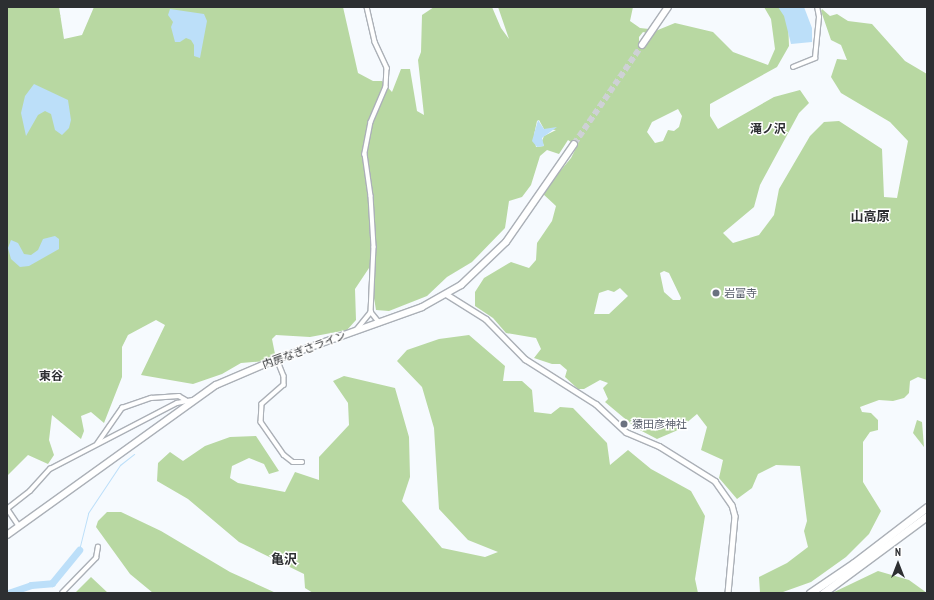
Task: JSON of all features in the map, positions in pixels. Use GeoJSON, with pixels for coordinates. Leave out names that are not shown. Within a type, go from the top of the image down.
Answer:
{"type":"FeatureCollection","features":[{"type":"Feature","properties":{"kind":"highway"},"geometry":{"type":"LineString","coordinates":[[642,45],[668,7]]}},
{"type":"Feature","properties":{"kind":"highway","name":"内房なぎさライン"},"geometry":{"type":"LineString","coordinates":[[7,535],[189,400],[232,377],[422,307],[446,294],[480,269],[506,242],[574,144]]}},
{"type":"Feature","properties":{"kind":"highway"},"geometry":{"type":"LineString","coordinates":[[810,593],[854,564],[927,507]]}},
{"type":"Feature","properties":{"kind":"highway"},"geometry":{"type":"LineString","coordinates":[[823,593],[927,516]]}},
{"type":"Feature","properties":{"kind":"street"},"geometry":{"type":"LineString","coordinates":[[353,332],[371,312],[374,247],[371,196],[365,154],[371,122],[386,87],[387,68],[375,42],[367,7]]}},
{"type":"Feature","properties":{"kind":"street"},"geometry":{"type":"LineString","coordinates":[[793,67],[815,58],[819,17],[817,7]]}},
{"type":"Feature","properties":{"kind":"street"},"geometry":{"type":"LineString","coordinates":[[446,294],[486,319],[525,359],[596,404],[626,432],[659,446],[715,481],[732,505],[734,516],[728,593]]}},
{"type":"Feature","properties":{"kind":"street"},"geometry":{"type":"LineString","coordinates":[[371,312],[380,323]]}},
{"type":"Feature","properties":{"kind":"street"},"geometry":{"type":"LineString","coordinates":[[278,359],[284,376],[284,385],[262,404],[261,422],[284,455],[293,462],[302,462]]}},
{"type":"Feature","properties":{"kind":"street"},"geometry":{"type":"LineString","coordinates":[[97,445],[122,408],[151,398],[178,396],[189,400]]}},
{"type":"Feature","properties":{"kind":"street"},"geometry":{"type":"LineString","coordinates":[[19,526],[7,509],[30,491],[50,469],[189,400]]}},
{"type":"Feature","properties":{"kind":"street"},"geometry":{"type":"LineString","coordinates":[[62,593],[96,558],[98,547]]}},
{"type":"Feature","properties":{"kind":"green space"},"geometry":{"type":"Polygon","coordinates":[[[7,7],[59,7],[64,39],[82,35],[94,7],[343,7],[358,73],[373,81],[382,81],[392,92],[401,69],[410,69],[417,111],[424,115],[418,60],[421,52],[422,15],[434,7],[492,7],[501,28],[509,39],[498,7],[633,7],[630,21],[640,28],[649,29],[647,33],[643,32],[639,37],[639,42],[643,45],[653,32],[675,23],[713,32],[733,52],[768,65],[775,49],[771,19],[764,7],[780,7],[788,20],[789,46],[777,67],[710,104],[710,116],[718,129],[774,97],[800,90],[809,103],[799,113],[760,185],[754,207],[723,233],[733,243],[759,235],[774,215],[779,189],[810,136],[824,122],[839,121],[882,149],[884,197],[897,198],[908,141],[890,122],[841,93],[831,77],[837,59],[847,60],[841,45],[831,40],[821,11],[822,9],[830,16],[837,14],[848,21],[872,24],[905,61],[927,74],[927,380],[918,377],[910,381],[909,393],[904,398],[893,401],[879,400],[860,407],[862,412],[871,413],[878,420],[878,430],[870,432],[863,442],[863,482],[881,511],[869,534],[846,557],[811,582],[783,592],[760,593],[759,577],[787,563],[808,547],[804,531],[807,521],[800,466],[776,465],[758,474],[752,488],[737,499],[719,478],[723,460],[701,450],[707,427],[697,414],[678,430],[657,439],[636,428],[605,402],[608,399],[603,388],[608,383],[600,380],[584,389],[578,389],[565,377],[567,370],[560,364],[552,364],[534,358],[541,349],[536,338],[506,333],[493,318],[475,306],[475,292],[484,278],[511,262],[529,268],[536,260],[537,243],[552,221],[556,206],[542,193],[571,158],[577,146],[568,140],[559,154],[547,150],[540,156],[531,185],[522,197],[509,201],[505,228],[472,262],[447,277],[427,296],[389,311],[376,310],[369,268],[355,289],[356,320],[347,330],[310,337],[276,335],[272,339],[275,354],[266,361],[241,363],[222,374],[193,384],[141,375],[165,325],[156,320],[128,335],[122,347],[122,377],[104,423],[91,412],[81,416],[84,431],[81,439],[52,415],[49,440],[54,455],[48,464],[28,455],[7,476],[7,7]],[[678,109],[652,122],[647,132],[655,143],[663,141],[668,130],[674,131],[679,127],[682,116],[678,109]],[[539,120],[537,121],[534,135],[536,147],[544,146],[542,141],[544,136],[556,130],[544,129],[539,120]],[[664,271],[660,273],[664,292],[673,300],[680,300],[681,298],[669,273],[664,271]],[[620,288],[614,292],[608,290],[599,293],[594,314],[609,314],[628,296],[620,288]]]}},
{"type":"Feature","properties":{"kind":"green space"},"geometry":{"type":"Polygon","coordinates":[[[469,335],[505,366],[503,381],[522,381],[532,390],[534,412],[551,414],[560,407],[573,408],[607,443],[610,465],[628,450],[651,469],[691,491],[705,516],[695,579],[698,593],[313,593],[305,588],[304,574],[239,542],[188,499],[157,481],[158,463],[170,452],[183,461],[205,446],[230,437],[256,436],[279,471],[269,474],[264,464],[249,458],[232,466],[230,478],[238,483],[285,492],[295,472],[319,480],[319,457],[349,425],[348,403],[333,381],[344,376],[395,388],[409,437],[410,477],[402,501],[442,548],[485,557],[498,552],[468,540],[439,509],[434,428],[422,387],[397,361],[407,350],[439,339],[469,335]]]}},
{"type":"Feature","properties":{"kind":"green space"},"geometry":{"type":"Polygon","coordinates":[[[917,420],[922,422],[924,447],[913,433],[917,420]]]}},
{"type":"Feature","properties":{"kind":"green space"},"geometry":{"type":"Polygon","coordinates":[[[107,512],[121,512],[161,531],[230,572],[276,593],[153,593],[130,574],[96,527],[98,521],[107,512]]]}},
{"type":"Feature","properties":{"kind":"green space"},"geometry":{"type":"Polygon","coordinates":[[[878,571],[909,580],[927,593],[832,593],[878,571]]]}},
{"type":"Feature","properties":{"kind":"green space"},"geometry":{"type":"Polygon","coordinates":[[[91,577],[108,593],[75,593],[91,577]]]}},
{"type":"Feature","properties":{"kind":"water"},"geometry":{"type":"Polygon","coordinates":[[[778,7],[804,7],[812,28],[812,42],[791,44],[784,16],[778,7]]]}},
{"type":"Feature","properties":{"kind":"water"},"geometry":{"type":"Polygon","coordinates":[[[170,9],[204,14],[207,21],[200,58],[194,56],[194,45],[191,40],[186,38],[180,42],[175,42],[171,27],[173,22],[168,15],[170,9]]]}},
{"type":"Feature","properties":{"kind":"water"},"geometry":{"type":"Polygon","coordinates":[[[34,84],[68,100],[71,120],[69,128],[62,135],[55,130],[51,114],[45,111],[38,115],[26,136],[21,113],[25,96],[34,84]]]}},
{"type":"Feature","properties":{"kind":"water"},"geometry":{"type":"Polygon","coordinates":[[[538,120],[544,129],[557,127],[542,138],[544,146],[537,147],[532,141],[538,120]]]}},
{"type":"Feature","properties":{"kind":"water"},"geometry":{"type":"Polygon","coordinates":[[[55,236],[59,239],[59,249],[29,266],[20,267],[11,259],[8,248],[11,240],[18,243],[24,254],[31,255],[38,250],[43,239],[55,236]]]}},
{"type":"Feature","properties":{"kind":"waterway"},"geometry":{"type":"LineString","coordinates":[[79,550],[88,513],[120,465],[134,454]]}},
{"type":"Feature","properties":{"kind":"waterway"},"geometry":{"type":"LineString","coordinates":[[8,593],[31,585],[52,583],[79,550]]}},
{"type":"Feature","properties":{"kind":"tunnel"},"geometry":{"type":"LineString","coordinates":[[574,144],[642,45]]}},
{"type":"Feature","properties":{"kind":"place","name":"岩富寺"},"geometry":{"type":"Point","coordinates":[716,293]}},
{"type":"Feature","properties":{"kind":"place","name":"猿田彦神社"},"geometry":{"type":"Point","coordinates":[624,424]}},
{"type":"Feature","properties":{"kind":"district","name":"滝ノ沢"},"geometry":{"type":"Point","coordinates":[768,129]}},
{"type":"Feature","properties":{"kind":"district","name":"山高原"},"geometry":{"type":"Point","coordinates":[870,217]}},
{"type":"Feature","properties":{"kind":"district","name":"東谷"},"geometry":{"type":"Point","coordinates":[51,376]}},
{"type":"Feature","properties":{"kind":"district","name":"亀沢"},"geometry":{"type":"Point","coordinates":[284,560]}}]}
